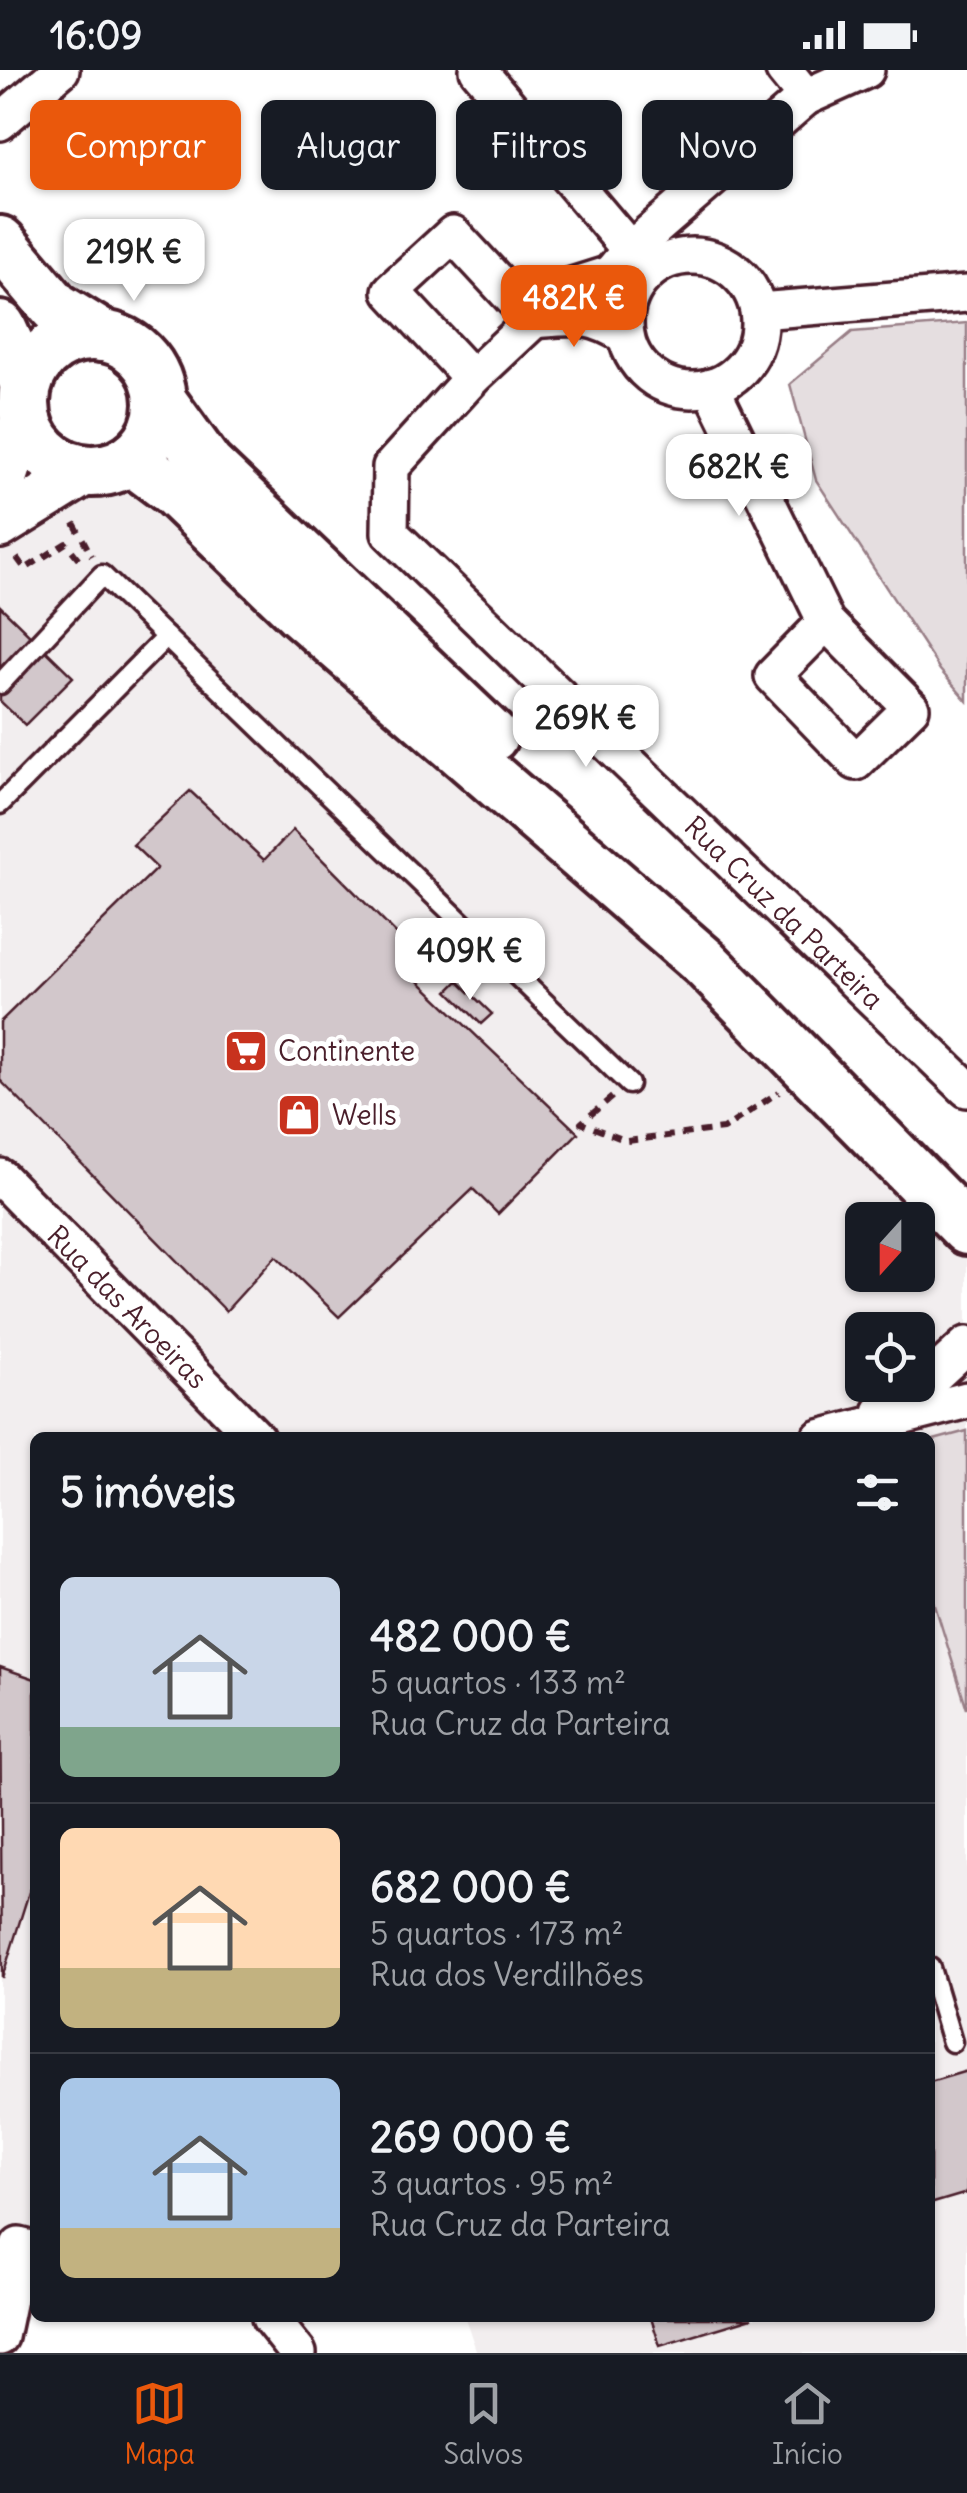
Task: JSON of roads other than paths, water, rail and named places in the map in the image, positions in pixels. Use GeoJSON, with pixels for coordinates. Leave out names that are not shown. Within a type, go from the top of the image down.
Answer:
{"type":"FeatureCollection","features":[{"type":"Feature","properties":{"kind":"main road"},"geometry":{"type":"LineString","coordinates":[[0,242],[56,307],[143,357],[158,384],[159,417],[151,437],[92,474]]}},
{"type":"Feature","properties":{"kind":"main road"},"geometry":{"type":"LineString","coordinates":[[0,327],[26,400],[33,436],[46,453],[66,466],[92,474],[174,491],[299,612],[705,963],[967,1230]]}},
{"type":"Feature","properties":{"kind":"main road"},"geometry":{"type":"LineString","coordinates":[[26,400],[42,356],[60,343],[80,336],[102,336]]}},
{"type":"Feature","properties":{"kind":"main road"},"geometry":{"type":"LineString","coordinates":[[160,400],[207,465],[632,869],[967,1179]]}},
{"type":"Feature","properties":{"kind":"street"},"geometry":{"type":"LineString","coordinates":[[0,122],[61,70]]}},
{"type":"Feature","properties":{"kind":"street"},"geometry":{"type":"LineString","coordinates":[[478,70],[634,268]]}},
{"type":"Feature","properties":{"kind":"street"},"geometry":{"type":"LineString","coordinates":[[634,268],[678,256],[716,260],[740,276],[751,289],[760,326],[755,349],[737,374],[698,390],[670,386],[655,379],[638,362],[626,336],[625,318],[634,268],[795,84],[866,70]]}},
{"type":"Feature","properties":{"kind":"street"},"geometry":{"type":"LineString","coordinates":[[472,378],[391,291],[454,234],[533,320],[601,320],[626,336]]}},
{"type":"Feature","properties":{"kind":"street","name":"Rua Cruz da Parteira"},"geometry":{"type":"LineString","coordinates":[[634,268],[570,288],[472,378],[391,467],[390,533],[967,1088]]}},
{"type":"Feature","properties":{"kind":"street"},"geometry":{"type":"LineString","coordinates":[[759,311],[967,294]]}},
{"type":"Feature","properties":{"kind":"street"},"geometry":{"type":"LineString","coordinates":[[710,387],[826,622]]}},
{"type":"Feature","properties":{"kind":"street"},"geometry":{"type":"LineString","coordinates":[[0,492],[26,400]]}},
{"type":"Feature","properties":{"kind":"street"},"geometry":{"type":"LineString","coordinates":[[6,539],[92,474]]}},
{"type":"Feature","properties":{"kind":"street","name":"Rua das Aroeiras"},"geometry":{"type":"LineString","coordinates":[[0,1177],[250,1432]]}},
{"type":"Feature","properties":{"kind":"street"},"geometry":{"type":"LineString","coordinates":[[844,1432],[930,1378],[967,1345]]}},
{"type":"Feature","properties":{"kind":"street"},"geometry":{"type":"LineString","coordinates":[[844,1432],[967,1400]]}},
{"type":"Feature","properties":{"kind":"street"},"geometry":{"type":"LineString","coordinates":[[0,2337],[19,2246],[30,2249]]}},
{"type":"Feature","properties":{"kind":"street"},"geometry":{"type":"LineString","coordinates":[[273,2322],[298,2353]]}},
{"type":"Feature","properties":{"kind":"lane"},"geometry":{"type":"LineString","coordinates":[[0,684],[99,577],[629,1084]]}},
{"type":"Feature","properties":{"kind":"lane"},"geometry":{"type":"LineString","coordinates":[[0,804],[166,637]]}},
{"type":"Feature","properties":{"kind":"lane"},"geometry":{"type":"LineString","coordinates":[[935,1985],[952,2042]]}},
{"type":"Feature","properties":{"kind":"place","name":"Continente"},"geometry":{"type":"Point","coordinates":[246,1051]}},
{"type":"Feature","properties":{"kind":"place","name":"Wells"},"geometry":{"type":"Point","coordinates":[299,1115]}}]}
